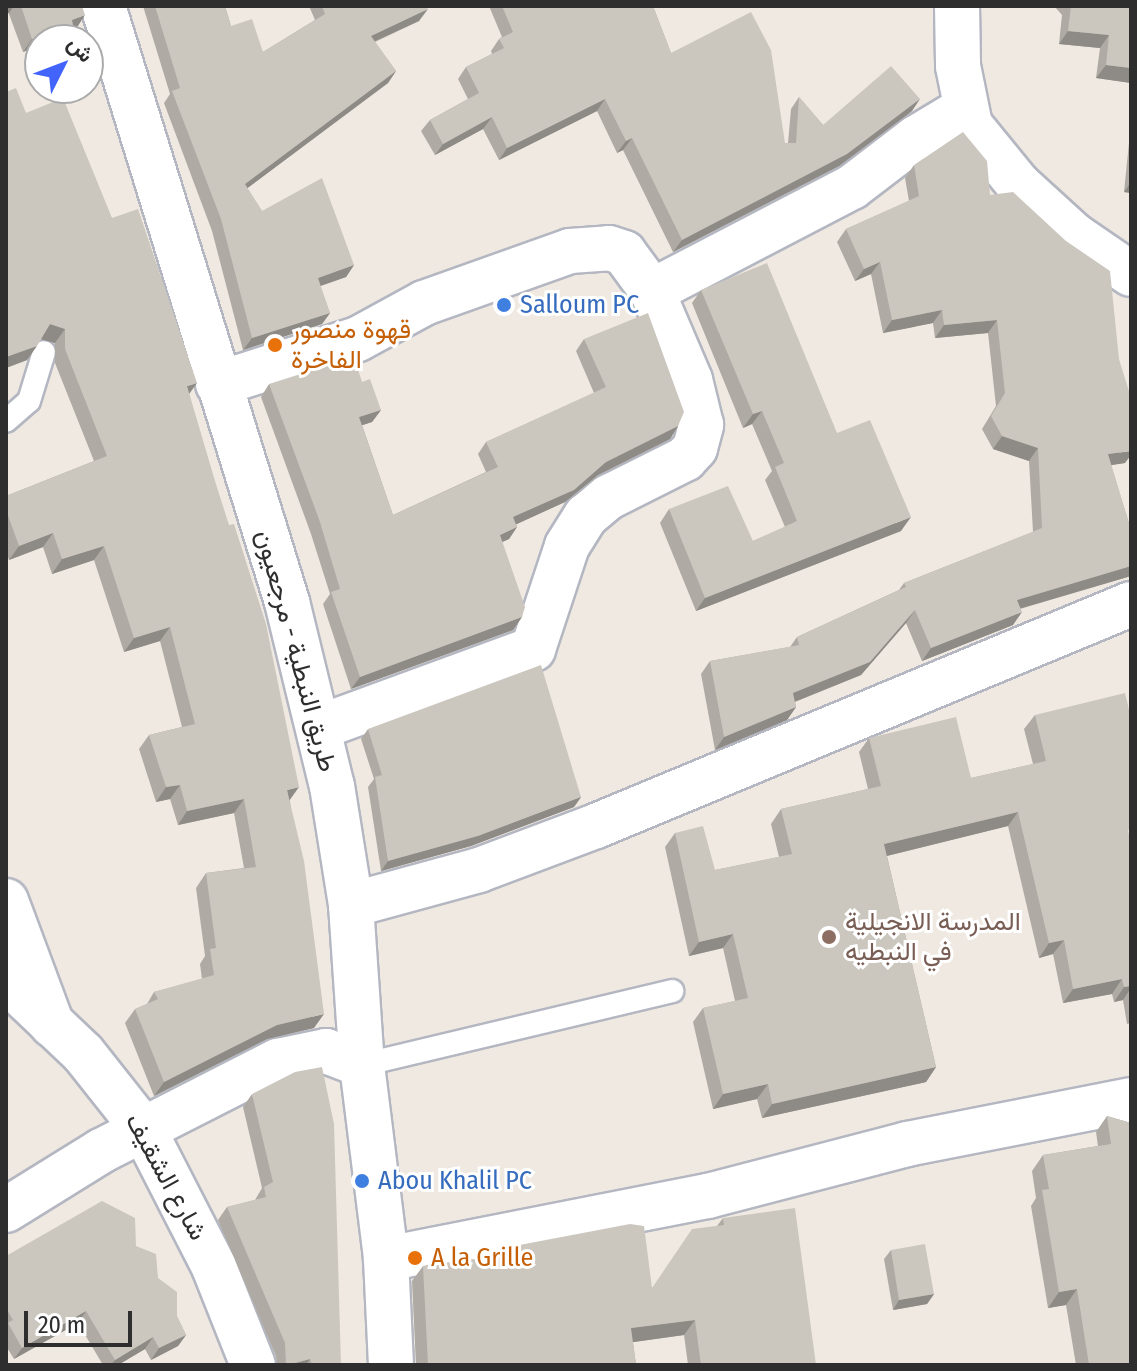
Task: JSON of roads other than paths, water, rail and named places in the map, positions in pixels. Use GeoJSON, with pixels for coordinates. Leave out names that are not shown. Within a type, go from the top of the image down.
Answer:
{"type":"FeatureCollection","features":[{"type":"Feature","properties":{"kind":"street","name":"طريق النبطية - مرجعيون"},"geometry":{"type":"LineString","coordinates":[[103,6],[320,727],[351,905],[362,1065],[386,1259],[391,1365]]}},
{"type":"Feature","properties":{"kind":"street"},"geometry":{"type":"LineString","coordinates":[[957,6],[958,66],[970,125],[1018,184],[1074,235],[1131,274]]}},
{"type":"Feature","properties":{"kind":"street"},"geometry":{"type":"LineString","coordinates":[[652,291],[852,187],[916,138],[966,108]]}},
{"type":"Feature","properties":{"kind":"street"},"geometry":{"type":"LineString","coordinates":[[218,384],[358,339],[424,303],[570,251],[609,248],[624,253],[652,291],[690,380],[701,425],[695,448],[685,459],[609,497],[586,516],[567,546],[533,649],[320,727]]}},
{"type":"Feature","properties":{"kind":"street"},"geometry":{"type":"LineString","coordinates":[[351,905],[479,870],[596,826],[1131,604]]}},
{"type":"Feature","properties":{"kind":"street"},"geometry":{"type":"LineString","coordinates":[[6,901],[52,1025]]}},
{"type":"Feature","properties":{"kind":"street","name":"شارع الشقيف"},"geometry":{"type":"LineString","coordinates":[[6,980],[83,1053],[144,1130],[214,1267],[253,1365]]}},
{"type":"Feature","properties":{"kind":"street"},"geometry":{"type":"LineString","coordinates":[[6,1210],[144,1130],[278,1061],[326,1051],[362,1065]]}},
{"type":"Feature","properties":{"kind":"street"},"geometry":{"type":"LineString","coordinates":[[386,1259],[708,1196],[907,1144],[1131,1100]]}},
{"type":"Feature","properties":{"kind":"lane"},"geometry":{"type":"LineString","coordinates":[[6,421],[29,401],[44,352]]}},
{"type":"Feature","properties":{"kind":"lane"},"geometry":{"type":"LineString","coordinates":[[362,1065],[672,991]]}},
{"type":"Feature","properties":{"kind":"place","name":"Salloum PC"},"geometry":{"type":"Point","coordinates":[504,305]}},
{"type":"Feature","properties":{"kind":"place","name":"قهوة منصور الفاخرة"},"geometry":{"type":"Point","coordinates":[275,345]}},
{"type":"Feature","properties":{"kind":"place","name":"المدرسة الانجيلية في النبطيه"},"geometry":{"type":"Point","coordinates":[829,937]}},
{"type":"Feature","properties":{"kind":"place","name":"Abou Khalil PC"},"geometry":{"type":"Point","coordinates":[362,1181]}},
{"type":"Feature","properties":{"kind":"place","name":"A la Grille"},"geometry":{"type":"Point","coordinates":[415,1258]}}]}
